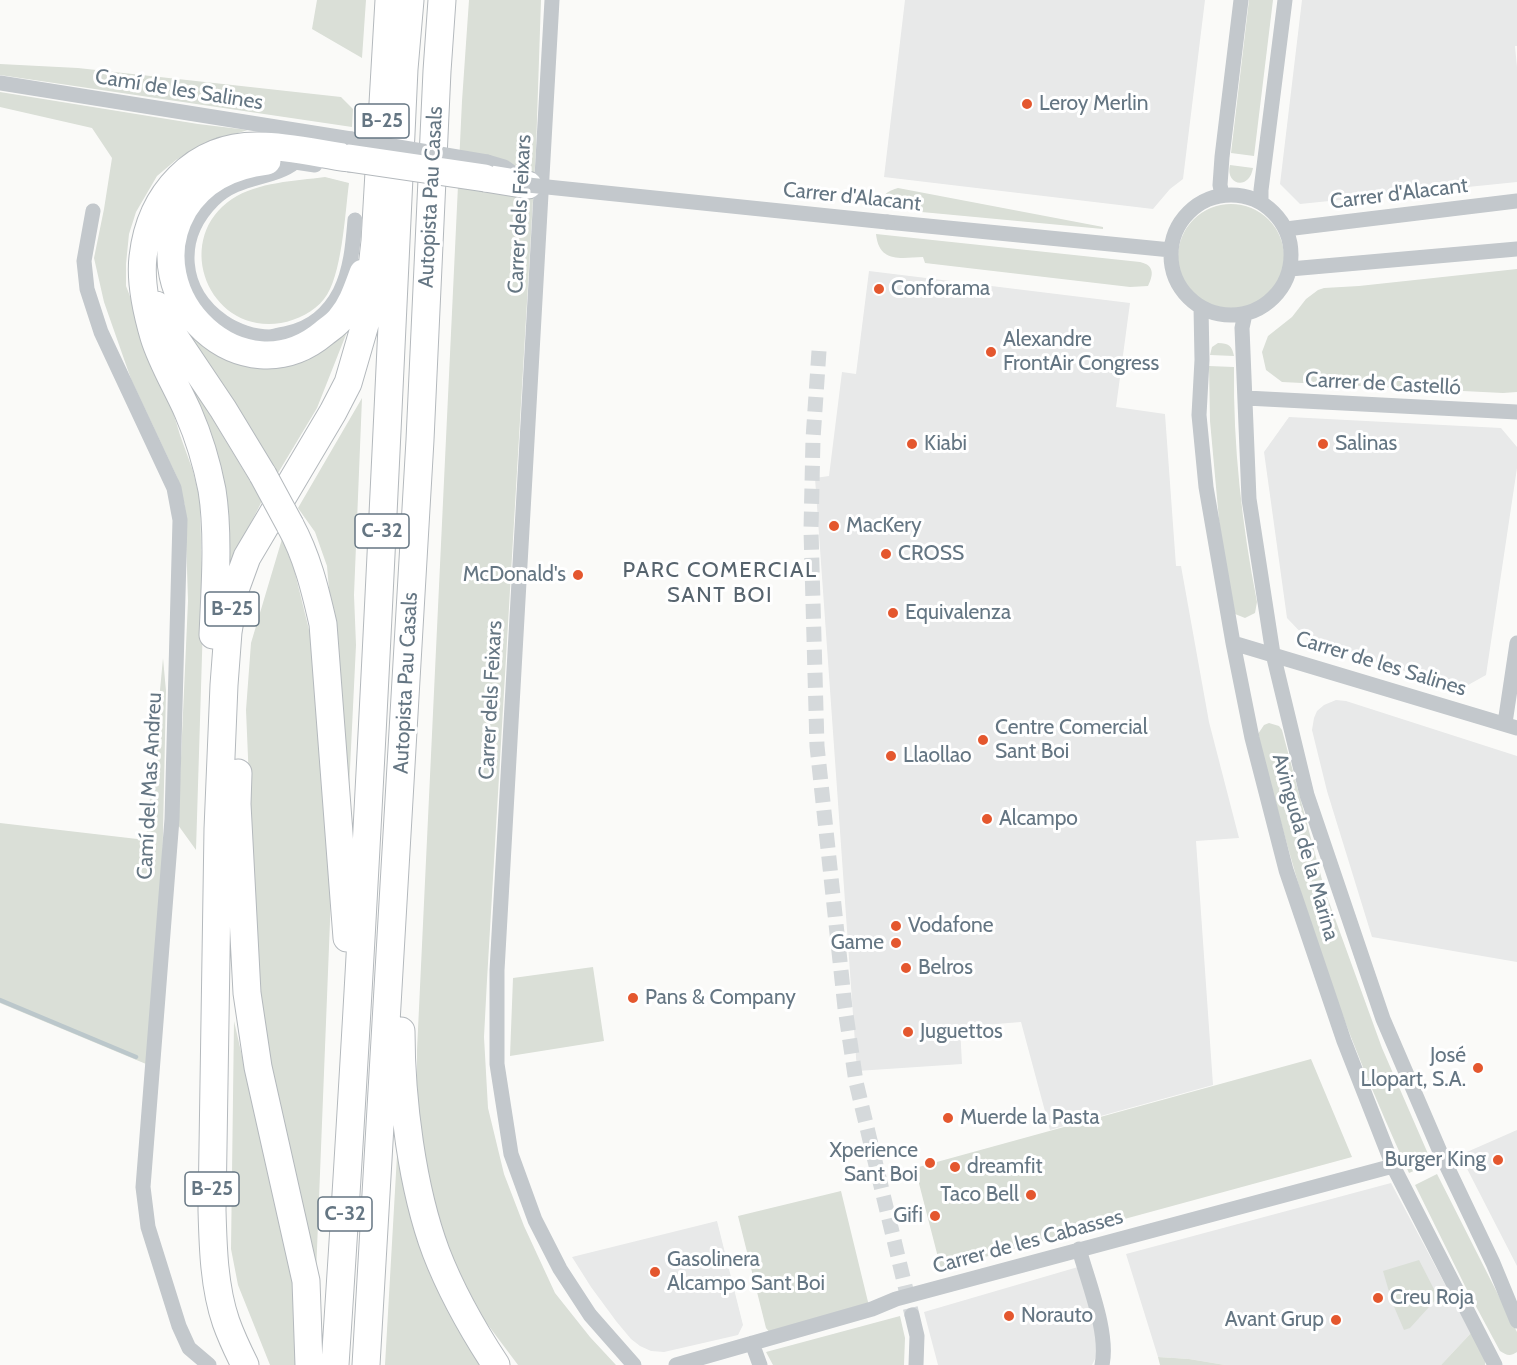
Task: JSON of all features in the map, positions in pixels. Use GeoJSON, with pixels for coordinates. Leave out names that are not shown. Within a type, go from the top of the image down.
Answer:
{"type":"FeatureCollection","features":[{"type":"Feature","properties":{"kind":"highway","name":"B-25"},"geometry":{"type":"LineString","coordinates":[[245,1365],[225,1320],[213,1247],[214,1008],[219,773],[228,632],[235,590],[247,556],[316,444],[348,382],[366,321],[375,241],[388,0]]}},
{"type":"Feature","properties":{"kind":"highway","name":"Autopista Pau Casals"},"geometry":{"type":"LineString","coordinates":[[334,1365],[355,1062],[404,69],[410,0]]}},
{"type":"Feature","properties":{"kind":"highway","name":"Autopista Pau Casals"},"geometry":{"type":"LineString","coordinates":[[366,1365],[410,622],[442,0]]}},
{"type":"Feature","properties":{"kind":"highway"},"geometry":{"type":"LineString","coordinates":[[214,1008],[208,888],[215,590],[214,514],[209,480],[189,415],[155,338],[142,267],[147,234],[157,209],[182,172],[213,154],[237,148],[259,146],[349,156],[528,185]]}},
{"type":"Feature","properties":{"kind":"highway"},"geometry":{"type":"LineString","coordinates":[[295,162],[260,162],[245,164],[230,170],[207,182],[191,198],[181,216],[174,234],[171,273],[187,312],[213,338],[240,351],[280,355],[312,343],[340,319],[354,298],[375,241]]}},
{"type":"Feature","properties":{"kind":"highway"},"geometry":{"type":"LineString","coordinates":[[142,267],[166,324],[223,409],[263,475],[299,541],[313,579],[323,624],[355,1062]]}},
{"type":"Feature","properties":{"kind":"highway"},"geometry":{"type":"LineString","coordinates":[[292,481],[259,566],[244,622],[241,641],[237,804],[250,1023],[306,1281],[309,1365]]}},
{"type":"Feature","properties":{"kind":"highway"},"geometry":{"type":"LineString","coordinates":[[410,622],[414,766],[402,1065],[411,1150],[436,1251],[452,1287],[496,1365]]}},
{"type":"Feature","properties":{"kind":"highway"},"geometry":{"type":"LineString","coordinates":[[452,1287],[506,1365]]}},
{"type":"Feature","properties":{"kind":"street","name":"Carrer dels Feixars"},"geometry":{"type":"LineString","coordinates":[[552,0],[498,970],[497,1064],[511,1154],[535,1220],[560,1269],[591,1315],[634,1365]]}},
{"type":"Feature","properties":{"kind":"street"},"geometry":{"type":"LineString","coordinates":[[1222,195],[1220,184],[1222,157],[1240,0]]}},
{"type":"Feature","properties":{"kind":"street"},"geometry":{"type":"LineString","coordinates":[[1261,202],[1285,0]]}},
{"type":"Feature","properties":{"kind":"street","name":"Camí de les Salines"},"geometry":{"type":"LineString","coordinates":[[0,83],[349,156]]}},
{"type":"Feature","properties":{"kind":"street"},"geometry":{"type":"LineString","coordinates":[[349,156],[295,162],[287,169],[251,178],[230,187],[214,199],[194,226],[188,245],[187,264],[192,286],[200,302],[228,325],[246,334],[270,337],[311,325],[328,310],[340,291],[349,267],[355,220]]}},
{"type":"Feature","properties":{"kind":"street","name":"Carrer d'Alacant"},"geometry":{"type":"LineString","coordinates":[[528,185],[1171,250]]}},
{"type":"Feature","properties":{"kind":"street"},"geometry":{"type":"LineString","coordinates":[[1222,195],[1239,195],[1261,202],[1278,217],[1286,229],[1291,249],[1290,269],[1285,281],[1274,298],[1245,314],[1222,315],[1200,307],[1189,299],[1179,286],[1172,268],[1171,250],[1175,231],[1189,211],[1204,201],[1222,195]]}},
{"type":"Feature","properties":{"kind":"street","name":"Carrer d'Alacant"},"geometry":{"type":"LineString","coordinates":[[1286,229],[1517,201]]}},
{"type":"Feature","properties":{"kind":"street","name":"Camí del Mas Andreu"},"geometry":{"type":"LineString","coordinates":[[93,211],[84,261],[87,289],[101,332],[174,488],[180,520],[172,819],[143,1187],[148,1227],[179,1326],[189,1348],[209,1365]]}},
{"type":"Feature","properties":{"kind":"street"},"geometry":{"type":"LineString","coordinates":[[1290,269],[1517,249]]}},
{"type":"Feature","properties":{"kind":"street","name":"Avinguda de la Marina"},"geometry":{"type":"LineString","coordinates":[[1200,307],[1202,360],[1199,415],[1206,487],[1252,738],[1286,870],[1344,1041],[1393,1166],[1494,1365]]}},
{"type":"Feature","properties":{"kind":"street","name":"Avinguda de la Marina"},"geometry":{"type":"LineString","coordinates":[[1245,314],[1242,328],[1249,499],[1273,654],[1307,795],[1383,1019],[1517,1321]]}},
{"type":"Feature","properties":{"kind":"street","name":"Carrer de Castelló"},"geometry":{"type":"LineString","coordinates":[[1246,398],[1517,412]]}},
{"type":"Feature","properties":{"kind":"street","name":"Carrer de les Salines"},"geometry":{"type":"LineString","coordinates":[[1233,642],[1511,725]]}},
{"type":"Feature","properties":{"kind":"street"},"geometry":{"type":"LineString","coordinates":[[1511,725],[1517,643]]}},
{"type":"Feature","properties":{"kind":"street","name":"Carrer de les Cabasses"},"geometry":{"type":"LineString","coordinates":[[676,1365],[872,1309],[896,1299],[1393,1166]]}},
{"type":"Feature","properties":{"kind":"street"},"geometry":{"type":"LineString","coordinates":[[1079,1249],[1103,1334],[1102,1365]]}},
{"type":"Feature","properties":{"kind":"street","name":"Avinguda de la Marina"},"geometry":{"type":"LineString","coordinates":[[1500,1281],[1517,1298]]}},
{"type":"Feature","properties":{"kind":"street"},"geometry":{"type":"LineString","coordinates":[[912,1315],[917,1336],[916,1365]]}},
{"type":"Feature","properties":{"kind":"street"},"geometry":{"type":"LineString","coordinates":[[752,1343],[760,1365]]}},
{"type":"Feature","properties":{"kind":"shaded area"},"geometry":{"type":"Polygon","coordinates":[[[317,0],[366,0],[362,58],[312,29],[317,0]]]}},
{"type":"Feature","properties":{"kind":"shaded area"},"geometry":{"type":"Polygon","coordinates":[[[469,0],[541,0],[536,149],[484,1037],[488,1108],[504,1174],[524,1226],[555,1293],[616,1365],[518,1365],[476,1309],[447,1252],[417,1138],[417,1050],[462,101],[469,0]]]}},
{"type":"Feature","properties":{"kind":"shaded area","name":"Leroy Merlin"},"geometry":{"type":"Polygon","coordinates":[[[905,0],[1205,0],[1183,179],[1170,189],[1153,209],[884,177],[905,0]]]}},
{"type":"Feature","properties":{"kind":"shaded area"},"geometry":{"type":"Polygon","coordinates":[[[1249,0],[1273,0],[1254,156],[1231,153],[1249,0]]]}},
{"type":"Feature","properties":{"kind":"shaded area"},"geometry":{"type":"Polygon","coordinates":[[[1302,0],[1517,0],[1517,46],[1515,46],[1517,182],[1300,204],[1280,184],[1302,0]]]}},
{"type":"Feature","properties":{"kind":"shaded area"},"geometry":{"type":"Polygon","coordinates":[[[0,64],[78,68],[341,97],[353,109],[352,127],[0,75],[0,64]]]}},
{"type":"Feature","properties":{"kind":"shaded area"},"geometry":{"type":"Polygon","coordinates":[[[0,92],[248,130],[204,143],[176,160],[157,176],[136,212],[129,234],[126,264],[126,286],[167,392],[200,500],[203,623],[196,850],[178,825],[188,601],[185,506],[177,477],[131,379],[104,302],[94,258],[112,158],[92,128],[0,107],[0,92]]]}},
{"type":"Feature","properties":{"kind":"shaded area"},"geometry":{"type":"Polygon","coordinates":[[[1230,165],[1253,168],[1251,175],[1247,180],[1238,183],[1231,177],[1230,165]]]}},
{"type":"Feature","properties":{"kind":"shaded area"},"geometry":{"type":"Polygon","coordinates":[[[325,177],[349,183],[339,261],[330,289],[324,299],[305,315],[281,323],[256,323],[234,314],[218,300],[207,281],[202,259],[204,237],[214,217],[232,199],[253,189],[277,183],[325,177]]]}},
{"type":"Feature","properties":{"kind":"shaded area"},"geometry":{"type":"Polygon","coordinates":[[[898,188],[1103,227],[1103,229],[879,208],[885,195],[898,188]]]}},
{"type":"Feature","properties":{"kind":"shaded area"},"geometry":{"type":"Polygon","coordinates":[[[1231,204],[1251,208],[1268,220],[1280,237],[1284,257],[1280,277],[1268,294],[1251,306],[1231,310],[1211,306],[1194,294],[1182,277],[1178,257],[1182,237],[1194,220],[1211,208],[1231,204]]]}},
{"type":"Feature","properties":{"kind":"shaded area"},"geometry":{"type":"Polygon","coordinates":[[[876,234],[1140,262],[1148,265],[1152,271],[1151,278],[1148,286],[1130,287],[925,263],[923,257],[899,258],[886,254],[881,250],[876,234]]]}},
{"type":"Feature","properties":{"kind":"shaded area"},"geometry":{"type":"Polygon","coordinates":[[[1517,269],[1517,392],[1282,382],[1266,370],[1262,352],[1268,336],[1292,317],[1306,299],[1318,290],[1517,269]]]}},
{"type":"Feature","properties":{"kind":"shaded area","name":"Centre Comercial Sant Boi"},"geometry":{"type":"Polygon","coordinates":[[[869,271],[1130,303],[1116,407],[1165,414],[1176,566],[1181,566],[1209,722],[1239,838],[1196,841],[1213,1085],[1050,1130],[1021,1022],[960,1027],[962,1064],[857,1071],[815,478],[829,476],[842,372],[856,374],[869,271]]]}},
{"type":"Feature","properties":{"kind":"shaded area"},"geometry":{"type":"Polygon","coordinates":[[[349,327],[317,408],[278,473],[185,331],[226,356],[256,365],[281,366],[317,355],[349,327]]]}},
{"type":"Feature","properties":{"kind":"shaded area"},"geometry":{"type":"Polygon","coordinates":[[[1218,343],[1229,346],[1234,356],[1210,355],[1212,347],[1218,343]]]}},
{"type":"Feature","properties":{"kind":"shaded area"},"geometry":{"type":"Polygon","coordinates":[[[1209,366],[1234,367],[1235,426],[1240,485],[1257,602],[1255,613],[1245,618],[1235,614],[1220,531],[1210,421],[1209,366]]]}},
{"type":"Feature","properties":{"kind":"shaded area"},"geometry":{"type":"Polygon","coordinates":[[[189,380],[262,501],[231,562],[222,587],[197,412],[189,380]]]}},
{"type":"Feature","properties":{"kind":"shaded area"},"geometry":{"type":"Polygon","coordinates":[[[362,398],[354,595],[356,645],[348,810],[327,566],[315,532],[298,508],[362,398]]]}},
{"type":"Feature","properties":{"kind":"shaded area"},"geometry":{"type":"Polygon","coordinates":[[[1289,417],[1501,428],[1517,447],[1517,468],[1486,675],[1461,689],[1308,640],[1287,618],[1264,452],[1289,417]]]}},
{"type":"Feature","properties":{"kind":"shaded area"},"geometry":{"type":"Polygon","coordinates":[[[282,539],[294,569],[312,642],[332,871],[316,1274],[264,1026],[256,947],[246,710],[251,643],[282,539]]]}},
{"type":"Feature","properties":{"kind":"shaded area"},"geometry":{"type":"Polygon","coordinates":[[[163,658],[166,691],[158,1069],[0,1003],[0,823],[146,840],[163,658]]]}},
{"type":"Feature","properties":{"kind":"shaded area"},"geometry":{"type":"Polygon","coordinates":[[[1336,700],[1346,701],[1517,756],[1517,962],[1372,937],[1327,791],[1312,730],[1317,711],[1336,700]]]}},
{"type":"Feature","properties":{"kind":"shaded area"},"geometry":{"type":"Polygon","coordinates":[[[1269,723],[1279,726],[1282,730],[1325,891],[1382,1048],[1432,1163],[1409,1173],[1352,1040],[1304,902],[1258,734],[1264,725],[1269,723]]]}},
{"type":"Feature","properties":{"kind":"shaded area"},"geometry":{"type":"Polygon","coordinates":[[[593,967],[604,1041],[510,1056],[513,978],[593,967]]]}},
{"type":"Feature","properties":{"kind":"shaded area"},"geometry":{"type":"Polygon","coordinates":[[[234,1021],[291,1270],[301,1365],[270,1365],[238,1285],[231,1249],[234,1021]]]}},
{"type":"Feature","properties":{"kind":"shaded area"},"geometry":{"type":"Polygon","coordinates":[[[1311,1059],[1352,1157],[941,1269],[915,1168],[1311,1059]]]}},
{"type":"Feature","properties":{"kind":"shaded area"},"geometry":{"type":"Polygon","coordinates":[[[1517,1130],[1517,1266],[1460,1155],[1517,1130]]]}},
{"type":"Feature","properties":{"kind":"shaded area"},"geometry":{"type":"Polygon","coordinates":[[[398,1138],[483,1365],[385,1365],[398,1138]]]}},
{"type":"Feature","properties":{"kind":"shaded area"},"geometry":{"type":"Polygon","coordinates":[[[1437,1174],[1517,1332],[1517,1352],[1515,1354],[1508,1355],[1500,1351],[1415,1185],[1437,1174]]]}},
{"type":"Feature","properties":{"kind":"shaded area"},"geometry":{"type":"Polygon","coordinates":[[[1391,1183],[1471,1333],[1441,1365],[1225,1365],[1158,1357],[1126,1254],[1391,1183]]]}},
{"type":"Feature","properties":{"kind":"shaded area"},"geometry":{"type":"Polygon","coordinates":[[[841,1191],[869,1306],[770,1333],[766,1328],[738,1216],[841,1191]]]}},
{"type":"Feature","properties":{"kind":"shaded area","name":"Gasolinera Alcampo Sant Boi"},"geometry":{"type":"Polygon","coordinates":[[[717,1221],[743,1325],[738,1335],[664,1352],[651,1351],[640,1346],[616,1321],[572,1257],[717,1221]]]}},
{"type":"Feature","properties":{"kind":"shaded area"},"geometry":{"type":"Polygon","coordinates":[[[1419,1260],[1438,1297],[1410,1328],[1404,1330],[1392,1302],[1383,1271],[1419,1260]]]}},
{"type":"Feature","properties":{"kind":"shaded area","name":"Norauto"},"geometry":{"type":"Polygon","coordinates":[[[1078,1267],[1101,1347],[1092,1365],[938,1365],[924,1312],[1078,1267]]]}},
{"type":"Feature","properties":{"kind":"shaded area"},"geometry":{"type":"Polygon","coordinates":[[[900,1316],[905,1338],[904,1365],[773,1365],[766,1352],[900,1316]]]}},
{"type":"Feature","properties":{"kind":"shaded area"},"geometry":{"type":"Polygon","coordinates":[[[1471,1333],[1485,1360],[1485,1365],[1441,1365],[1471,1333]]]}},
{"type":"Feature","properties":{"kind":"shaded area"},"geometry":{"type":"Polygon","coordinates":[[[1158,1357],[1189,1359],[1225,1365],[1160,1365],[1158,1357]]]}},
{"type":"Feature","properties":{"kind":"waterway"},"geometry":{"type":"LineString","coordinates":[[0,1000],[136,1057]]}},
{"type":"Feature","properties":{"kind":"tunnel"},"geometry":{"type":"LineString","coordinates":[[819,351],[813,439],[811,530],[817,746],[845,1008],[856,1082],[912,1315]]}},
{"type":"Feature","properties":{"kind":"place","name":"Leroy Merlin"},"geometry":{"type":"Point","coordinates":[1027,104]}},
{"type":"Feature","properties":{"kind":"place","name":"Conforama"},"geometry":{"type":"Point","coordinates":[879,289]}},
{"type":"Feature","properties":{"kind":"place","name":"Alexandre FrontAir Congress"},"geometry":{"type":"Point","coordinates":[991,352]}},
{"type":"Feature","properties":{"kind":"place","name":"Kiabi"},"geometry":{"type":"Point","coordinates":[912,444]}},
{"type":"Feature","properties":{"kind":"place","name":"Salinas"},"geometry":{"type":"Point","coordinates":[1323,444]}},
{"type":"Feature","properties":{"kind":"place","name":"MacKery"},"geometry":{"type":"Point","coordinates":[834,526]}},
{"type":"Feature","properties":{"kind":"place","name":"CROSS"},"geometry":{"type":"Point","coordinates":[886,554]}},
{"type":"Feature","properties":{"kind":"place","name":"McDonald's"},"geometry":{"type":"Point","coordinates":[578,575]}},
{"type":"Feature","properties":{"kind":"place","name":"Equivalenza"},"geometry":{"type":"Point","coordinates":[893,613]}},
{"type":"Feature","properties":{"kind":"place","name":"Centre Comercial Sant Boi"},"geometry":{"type":"Point","coordinates":[983,740]}},
{"type":"Feature","properties":{"kind":"place","name":"Llaollao"},"geometry":{"type":"Point","coordinates":[891,756]}},
{"type":"Feature","properties":{"kind":"place","name":"Alcampo"},"geometry":{"type":"Point","coordinates":[987,819]}},
{"type":"Feature","properties":{"kind":"place","name":"Vodafone"},"geometry":{"type":"Point","coordinates":[896,926]}},
{"type":"Feature","properties":{"kind":"place","name":"Game"},"geometry":{"type":"Point","coordinates":[896,943]}},
{"type":"Feature","properties":{"kind":"place","name":"Belros"},"geometry":{"type":"Point","coordinates":[906,968]}},
{"type":"Feature","properties":{"kind":"place","name":"Pans & Company"},"geometry":{"type":"Point","coordinates":[633,998]}},
{"type":"Feature","properties":{"kind":"place","name":"Juguettos"},"geometry":{"type":"Point","coordinates":[908,1032]}},
{"type":"Feature","properties":{"kind":"place","name":"José Llopart, S.A."},"geometry":{"type":"Point","coordinates":[1478,1068]}},
{"type":"Feature","properties":{"kind":"place","name":"Muerde la Pasta"},"geometry":{"type":"Point","coordinates":[948,1118]}},
{"type":"Feature","properties":{"kind":"place","name":"Burger King"},"geometry":{"type":"Point","coordinates":[1498,1160]}},
{"type":"Feature","properties":{"kind":"place","name":"Xperience Sant Boi"},"geometry":{"type":"Point","coordinates":[930,1163]}},
{"type":"Feature","properties":{"kind":"place","name":"dreamfit"},"geometry":{"type":"Point","coordinates":[955,1167]}},
{"type":"Feature","properties":{"kind":"place","name":"Taco Bell"},"geometry":{"type":"Point","coordinates":[1031,1195]}},
{"type":"Feature","properties":{"kind":"place","name":"Gifi"},"geometry":{"type":"Point","coordinates":[935,1216]}},
{"type":"Feature","properties":{"kind":"place","name":"Gasolinera Alcampo Sant Boi"},"geometry":{"type":"Point","coordinates":[655,1272]}},
{"type":"Feature","properties":{"kind":"place","name":"Creu Roja"},"geometry":{"type":"Point","coordinates":[1378,1298]}},
{"type":"Feature","properties":{"kind":"place","name":"Norauto"},"geometry":{"type":"Point","coordinates":[1009,1316]}},
{"type":"Feature","properties":{"kind":"place","name":"Avant Grup"},"geometry":{"type":"Point","coordinates":[1336,1320]}},
{"type":"Feature","properties":{"kind":"district","name":"PARC COMERCIAL SANT BOI"},"geometry":{"type":"Point","coordinates":[720,584]}}]}
